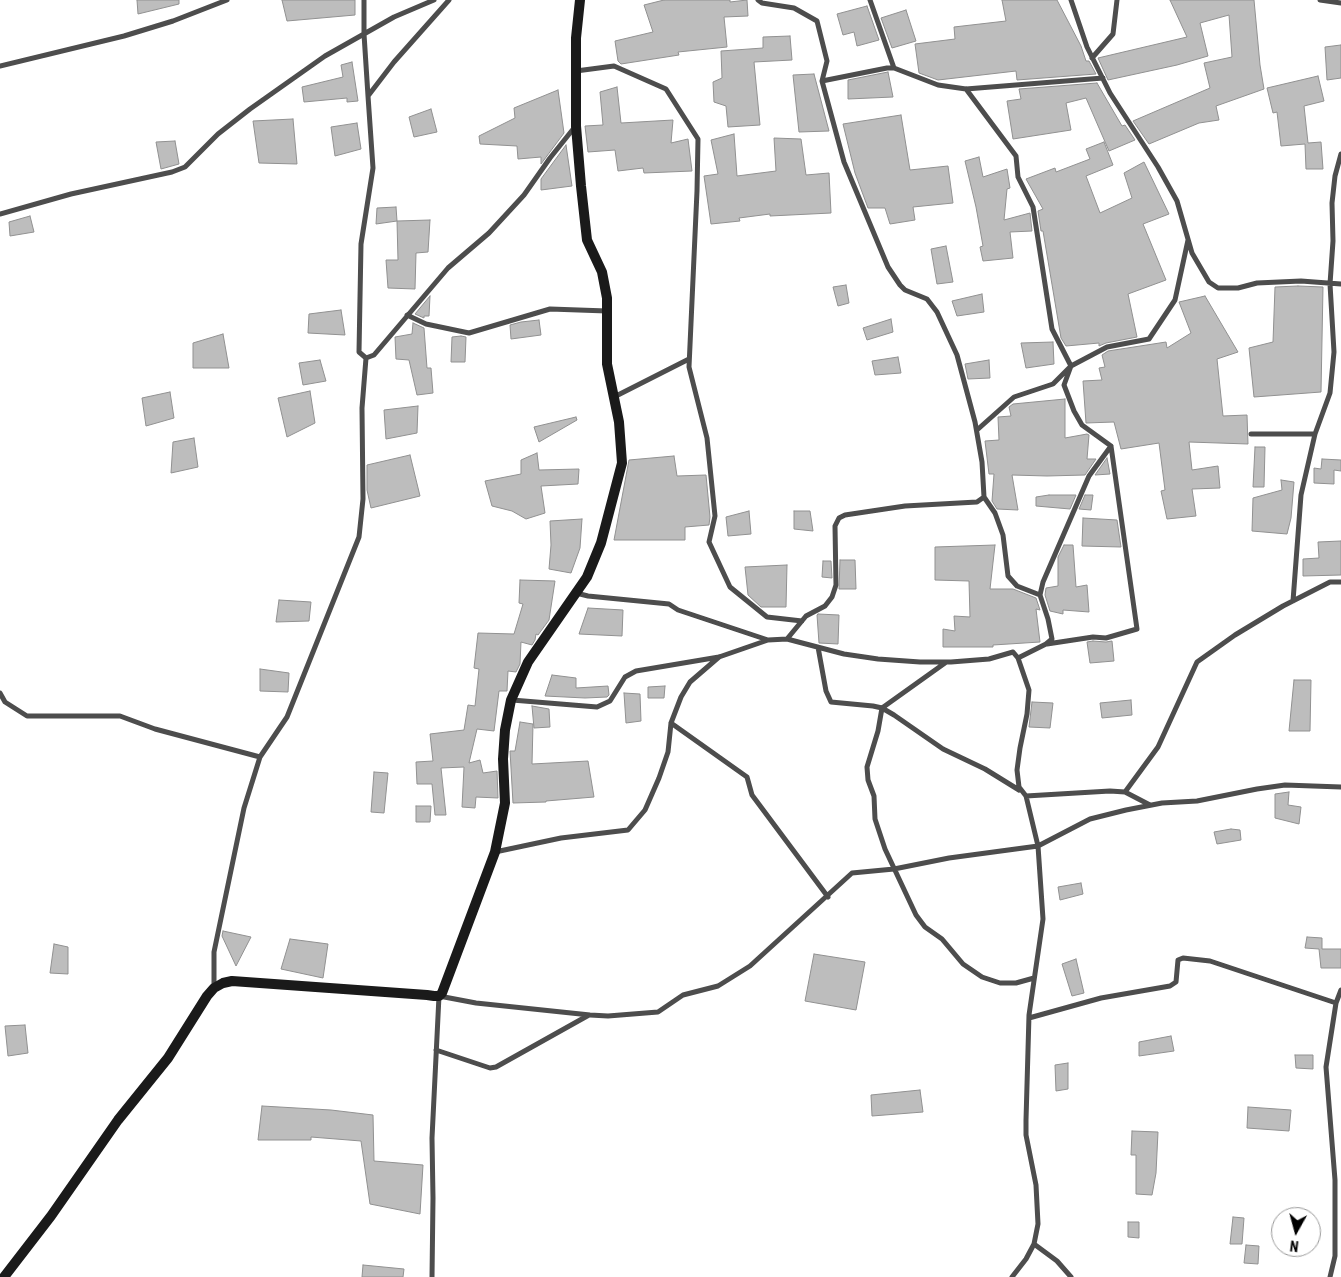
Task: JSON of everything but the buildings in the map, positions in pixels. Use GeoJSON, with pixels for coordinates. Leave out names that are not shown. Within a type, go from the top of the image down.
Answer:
{"type":"FeatureCollection","features":[{"type":"Feature","properties":{"kind":"street"},"geometry":{"type":"LineString","coordinates":[[0,66],[124,36],[173,21],[228,0]]}},
{"type":"Feature","properties":{"kind":"street"},"geometry":{"type":"LineString","coordinates":[[364,0],[364,34],[373,168],[361,244],[359,352],[366,358]]}},
{"type":"Feature","properties":{"kind":"street"},"geometry":{"type":"LineString","coordinates":[[0,214],[71,194],[172,172],[185,167],[218,134],[250,109],[326,56],[394,17],[434,0]]}},
{"type":"Feature","properties":{"kind":"street"},"geometry":{"type":"LineString","coordinates":[[368,96],[394,62],[449,0]]}},
{"type":"Feature","properties":{"kind":"street"},"geometry":{"type":"LineString","coordinates":[[432,1277],[432,1138],[439,996],[442,993],[495,852],[505,803],[503,759],[505,730],[511,700],[528,662],[587,577],[601,543],[622,463],[620,422],[607,364],[607,298],[602,272],[587,240],[576,126],[576,38],[580,0]]}},
{"type":"Feature","properties":{"kind":"street"},"geometry":{"type":"LineString","coordinates":[[758,0],[762,4],[794,8],[817,20],[827,61],[822,81],[844,162],[888,267],[905,290],[927,299],[936,312],[957,355],[977,430],[982,462],[984,497],[995,514],[1003,535],[1008,576],[1017,586],[1040,596]]}},
{"type":"Feature","properties":{"kind":"street"},"geometry":{"type":"LineString","coordinates":[[870,0],[894,68]]}},
{"type":"Feature","properties":{"kind":"street"},"geometry":{"type":"LineString","coordinates":[[1071,0],[1092,58],[1132,128],[1158,167],[1176,201],[1192,253],[1209,282],[1218,288],[1238,288],[1266,282],[1301,281],[1341,284]]}},
{"type":"Feature","properties":{"kind":"street"},"geometry":{"type":"LineString","coordinates":[[1092,58],[1113,34],[1117,0]]}},
{"type":"Feature","properties":{"kind":"street"},"geometry":{"type":"LineString","coordinates":[[1320,0],[1341,3]]}},
{"type":"Feature","properties":{"kind":"street"},"geometry":{"type":"LineString","coordinates":[[576,71],[614,66],[666,89],[698,139],[689,367],[707,438],[715,516],[709,542],[730,587],[767,617],[802,621]]}},
{"type":"Feature","properties":{"kind":"street"},"geometry":{"type":"LineString","coordinates":[[822,81],[887,68],[894,68],[938,84],[966,89],[1103,78]]}},
{"type":"Feature","properties":{"kind":"street"},"geometry":{"type":"LineString","coordinates":[[966,89],[1016,156],[1018,177],[1033,206],[1052,329],[1071,366],[1064,385],[1074,411],[1082,425],[1111,446],[1120,521],[1137,622],[1137,630],[1106,638],[1093,637],[1046,644]]}},
{"type":"Feature","properties":{"kind":"street"},"geometry":{"type":"LineString","coordinates":[[366,358],[374,354],[448,268],[490,233],[524,195],[550,158],[576,126]]}},
{"type":"Feature","properties":{"kind":"street"},"geometry":{"type":"LineString","coordinates":[[1293,601],[1301,495],[1315,434],[1330,393],[1331,385],[1334,352],[1330,284],[1333,241],[1332,202],[1335,176],[1341,154]]}},
{"type":"Feature","properties":{"kind":"street"},"geometry":{"type":"LineString","coordinates":[[977,430],[1014,397],[1053,384],[1071,366],[1107,347],[1148,339],[1175,300],[1188,240]]}},
{"type":"Feature","properties":{"kind":"street"},"geometry":{"type":"LineString","coordinates":[[407,315],[426,324],[469,333],[550,309],[607,311]]}},
{"type":"Feature","properties":{"kind":"street"},"geometry":{"type":"LineString","coordinates":[[214,988],[214,952],[244,808],[260,757],[287,717],[359,537],[363,499],[362,408],[366,358]]}},
{"type":"Feature","properties":{"kind":"street"},"geometry":{"type":"LineString","coordinates":[[614,397],[689,359]]}},
{"type":"Feature","properties":{"kind":"street"},"geometry":{"type":"LineString","coordinates":[[1251,434],[1315,434]]}},
{"type":"Feature","properties":{"kind":"street"},"geometry":{"type":"LineString","coordinates":[[1018,658],[1052,639],[1048,619],[1040,596],[1043,582],[1089,476],[1111,446]]}},
{"type":"Feature","properties":{"kind":"street"},"geometry":{"type":"LineString","coordinates":[[787,639],[802,621],[825,606],[832,597],[836,585],[835,526],[840,518],[845,515],[906,506],[978,502],[984,497]]}},
{"type":"Feature","properties":{"kind":"street"},"geometry":{"type":"LineString","coordinates":[[1125,792],[1158,747],[1198,662],[1235,635],[1293,601],[1330,582],[1341,582]]}},
{"type":"Feature","properties":{"kind":"street"},"geometry":{"type":"LineString","coordinates":[[576,593],[588,596],[669,604],[678,610],[768,640]]}},
{"type":"Feature","properties":{"kind":"street"},"geometry":{"type":"LineString","coordinates":[[511,700],[597,707],[610,702],[625,677],[636,671],[719,657],[768,640],[787,639],[844,654],[878,659],[946,662],[988,658],[1013,652],[1018,658],[1029,690],[1027,714],[1017,770],[1017,782],[1024,794],[1038,846],[1043,919],[1029,1018],[1026,1120],[1026,1134],[1036,1195],[1038,1224],[1034,1244],[1026,1259],[1012,1277]]}},
{"type":"Feature","properties":{"kind":"street"},"geometry":{"type":"LineString","coordinates":[[818,647],[826,691],[831,702],[882,708],[943,749],[985,769],[1024,794],[1043,796],[1072,793],[1125,792],[1150,806]]}},
{"type":"Feature","properties":{"kind":"street"},"geometry":{"type":"LineString","coordinates":[[495,852],[562,838],[628,830],[645,810],[659,778],[668,752],[671,723],[681,697],[690,682],[719,657]]}},
{"type":"Feature","properties":{"kind":"street"},"geometry":{"type":"LineString","coordinates":[[946,662],[882,708],[878,731],[867,767],[868,780],[874,796],[875,819],[894,869],[916,915],[925,927],[942,939],[963,964],[982,977],[1000,983],[1016,983],[1034,978]]}},
{"type":"Feature","properties":{"kind":"street"},"geometry":{"type":"LineString","coordinates":[[0,693],[5,702],[27,716],[120,716],[155,729],[260,757]]}},
{"type":"Feature","properties":{"kind":"street"},"geometry":{"type":"LineString","coordinates":[[671,723],[747,777],[752,795],[828,897]]}},
{"type":"Feature","properties":{"kind":"street"},"geometry":{"type":"LineString","coordinates":[[4,1277],[51,1216],[118,1120],[168,1058],[207,996],[214,988],[223,983],[232,981],[439,996],[476,1003],[590,1015],[608,1016],[658,1012],[683,995],[718,986],[750,966],[828,897],[852,873],[894,869],[949,858],[1038,846],[1090,819],[1126,810],[1197,801],[1285,785],[1341,787]]}},
{"type":"Feature","properties":{"kind":"street"},"geometry":{"type":"LineString","coordinates":[[1029,1018],[1101,998],[1170,986],[1176,982],[1178,960],[1183,958],[1210,961],[1336,1003]]}},
{"type":"Feature","properties":{"kind":"street"},"geometry":{"type":"LineString","coordinates":[[1330,1277],[1335,1256],[1335,1180],[1326,1067],[1336,1003],[1341,990]]}},
{"type":"Feature","properties":{"kind":"street"},"geometry":{"type":"LineString","coordinates":[[436,1050],[482,1066],[496,1067],[590,1015]]}},
{"type":"Feature","properties":{"kind":"street"},"geometry":{"type":"LineString","coordinates":[[1034,1244],[1057,1261],[1071,1277]]}}]}
